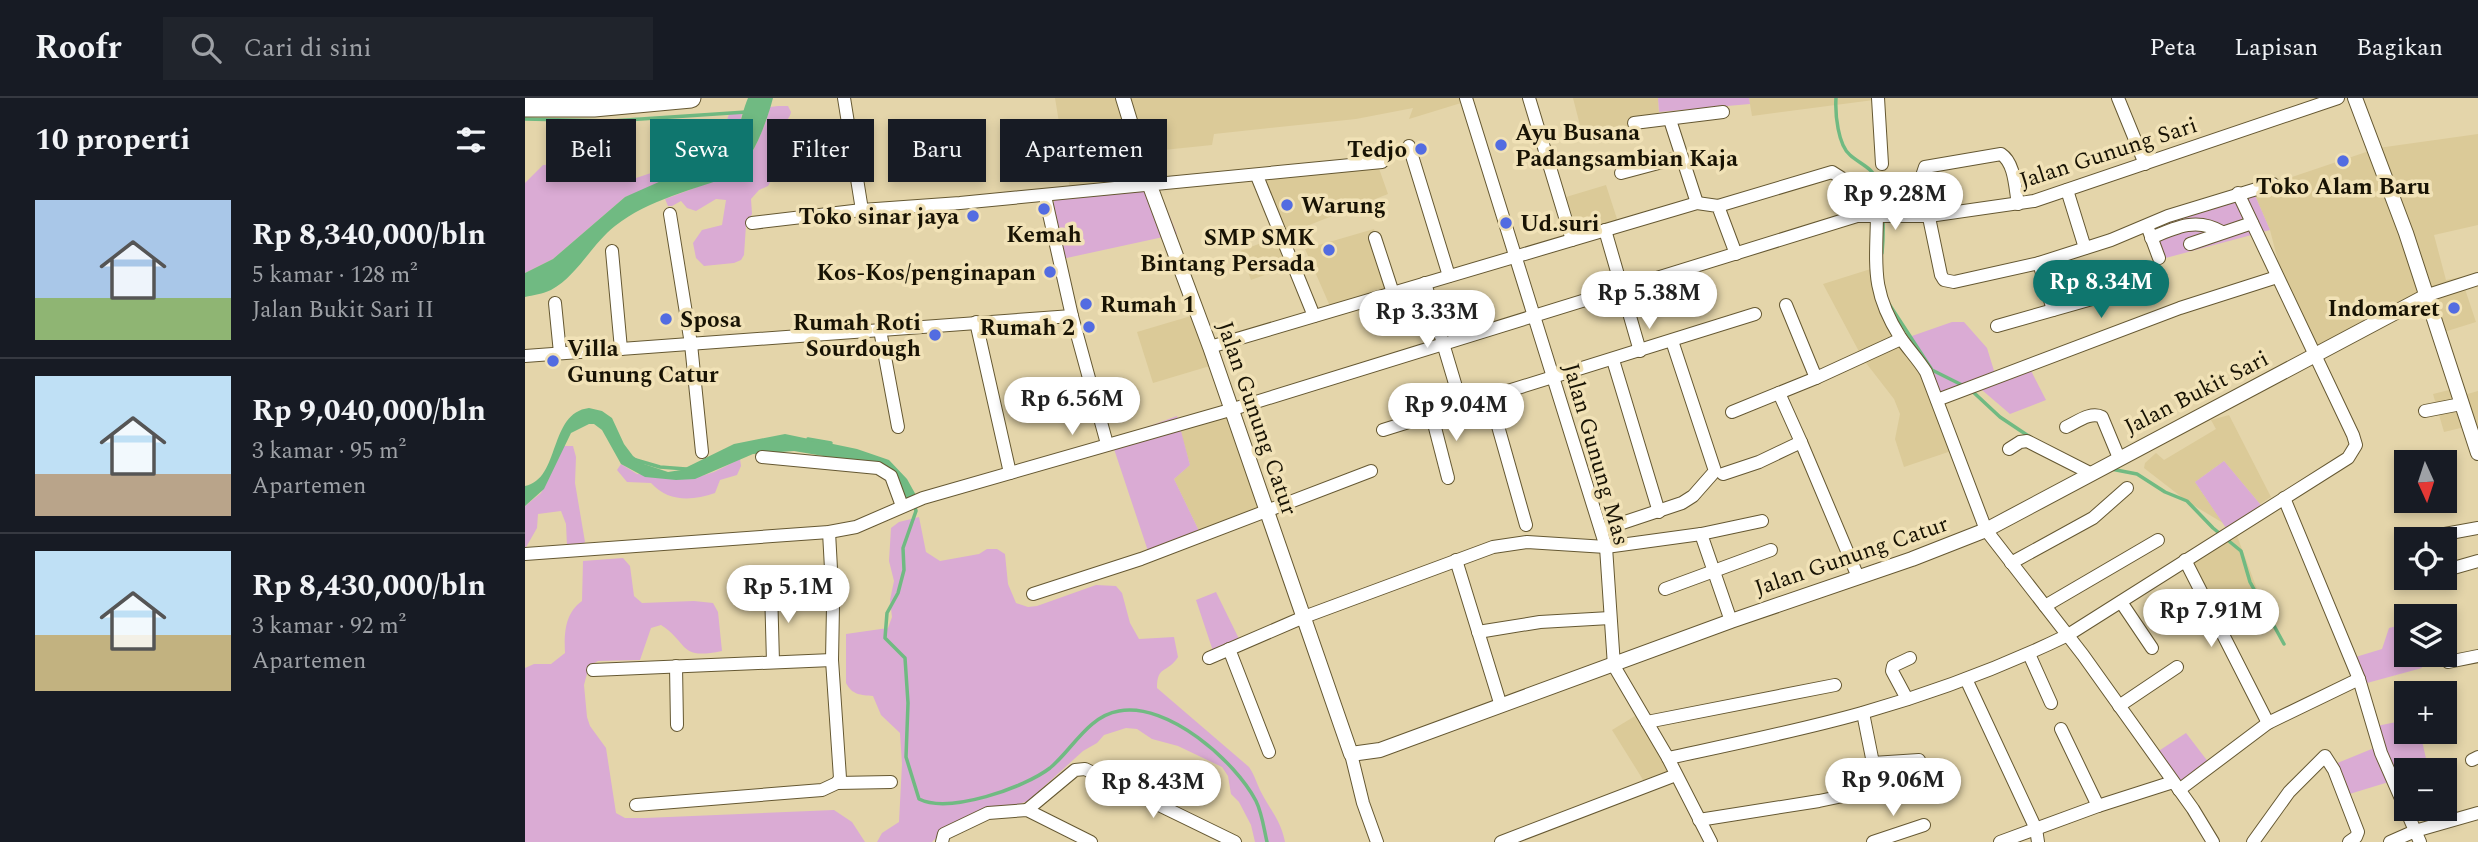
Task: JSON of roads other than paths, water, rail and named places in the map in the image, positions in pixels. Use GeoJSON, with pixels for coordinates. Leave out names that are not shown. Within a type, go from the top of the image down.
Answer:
{"type":"FeatureCollection","features":[{"type":"Feature","properties":{"kind":"main road"},"geometry":{"type":"LineString","coordinates":[[525,107],[594,107],[691,98]]}},
{"type":"Feature","properties":{"kind":"street"},"geometry":{"type":"LineString","coordinates":[[844,98],[862,210]]}},
{"type":"Feature","properties":{"kind":"street","name":"Jalan Gunung Catur"},"geometry":{"type":"LineString","coordinates":[[1123,98],[1150,186],[1210,347],[1351,754],[1363,803],[1377,842]]}},
{"type":"Feature","properties":{"kind":"street","name":"Jalan Gunung Mas"},"geometry":{"type":"LineString","coordinates":[[1466,98],[1606,547],[1614,666]]}},
{"type":"Feature","properties":{"kind":"street"},"geometry":{"type":"LineString","coordinates":[[1529,98],[1572,240]]}},
{"type":"Feature","properties":{"kind":"street"},"geometry":{"type":"LineString","coordinates":[[1878,98],[1882,164]]}},
{"type":"Feature","properties":{"kind":"street"},"geometry":{"type":"LineString","coordinates":[[2118,98],[2144,164]]}},
{"type":"Feature","properties":{"kind":"street","name":"Jalan Gunung Sari"},"geometry":{"type":"LineString","coordinates":[[525,554],[829,532],[856,527],[923,498],[1230,410],[1857,216],[1929,216],[2034,201],[2338,98]]}},
{"type":"Feature","properties":{"kind":"street"},"geometry":{"type":"LineString","coordinates":[[2355,98],[2428,295],[2478,453]]}},
{"type":"Feature","properties":{"kind":"street"},"geometry":{"type":"LineString","coordinates":[[1634,123],[1723,112]]}},
{"type":"Feature","properties":{"kind":"street"},"geometry":{"type":"LineString","coordinates":[[1671,120],[1697,203]]}},
{"type":"Feature","properties":{"kind":"street"},"geometry":{"type":"LineString","coordinates":[[1409,146],[1449,276]]}},
{"type":"Feature","properties":{"kind":"street"},"geometry":{"type":"LineString","coordinates":[[2018,204],[2007,158],[2001,154],[1925,167],[1921,179],[1944,280],[1954,282],[2039,263],[2238,193],[2273,184]]}},
{"type":"Feature","properties":{"kind":"street"},"geometry":{"type":"LineString","coordinates":[[1621,173],[1681,157]]}},
{"type":"Feature","properties":{"kind":"street"},"geometry":{"type":"LineString","coordinates":[[753,223],[862,210],[1150,186],[1382,162]]}},
{"type":"Feature","properties":{"kind":"street"},"geometry":{"type":"LineString","coordinates":[[1210,347],[1697,203],[1718,206],[1832,173],[1843,179],[1857,216]]}},
{"type":"Feature","properties":{"kind":"street"},"geometry":{"type":"LineString","coordinates":[[1257,176],[1314,316]]}},
{"type":"Feature","properties":{"kind":"street"},"geometry":{"type":"LineString","coordinates":[[2067,190],[2085,248]]}},
{"type":"Feature","properties":{"kind":"street"},"geometry":{"type":"LineString","coordinates":[[1668,758],[1863,713],[1966,679],[2029,654],[2068,635],[2348,458],[2356,445],[2238,193]]}},
{"type":"Feature","properties":{"kind":"street"},"geometry":{"type":"LineString","coordinates":[[1045,195],[1072,316],[1107,444]]}},
{"type":"Feature","properties":{"kind":"street"},"geometry":{"type":"LineString","coordinates":[[1718,206],[1736,254]]}},
{"type":"Feature","properties":{"kind":"street"},"geometry":{"type":"LineString","coordinates":[[670,214],[691,344],[702,452]]}},
{"type":"Feature","properties":{"kind":"street"},"geometry":{"type":"LineString","coordinates":[[1877,216],[1877,287],[1901,339],[1920,363],[1937,400],[1986,530],[2068,635],[2213,842]]}},
{"type":"Feature","properties":{"kind":"street"},"geometry":{"type":"LineString","coordinates":[[2151,238],[2175,227],[2197,223],[2222,232]]}},
{"type":"Feature","properties":{"kind":"street"},"geometry":{"type":"LineString","coordinates":[[2190,244],[2252,223]]}},
{"type":"Feature","properties":{"kind":"street"},"geometry":{"type":"LineString","coordinates":[[2146,225],[2159,258]]}},
{"type":"Feature","properties":{"kind":"street"},"geometry":{"type":"LineString","coordinates":[[1605,230],[1640,351]]}},
{"type":"Feature","properties":{"kind":"street"},"geometry":{"type":"LineString","coordinates":[[1375,238],[1393,293]]}},
{"type":"Feature","properties":{"kind":"street"},"geometry":{"type":"LineString","coordinates":[[612,251],[621,349]]}},
{"type":"Feature","properties":{"kind":"street"},"geometry":{"type":"LineString","coordinates":[[2039,263],[2053,310]]}},
{"type":"Feature","properties":{"kind":"street"},"geometry":{"type":"LineString","coordinates":[[1937,400],[2180,308],[2277,277]]}},
{"type":"Feature","properties":{"kind":"street"},"geometry":{"type":"LineString","coordinates":[[2428,295],[2478,279]]}},
{"type":"Feature","properties":{"kind":"street"},"geometry":{"type":"LineString","coordinates":[[1425,283],[1462,407]]}},
{"type":"Feature","properties":{"kind":"street"},"geometry":{"type":"LineString","coordinates":[[1997,327],[2145,284]]}},
{"type":"Feature","properties":{"kind":"street","name":"Jalan Bukit Sari"},"geometry":{"type":"LineString","coordinates":[[1986,530],[2428,295]]}},
{"type":"Feature","properties":{"kind":"street"},"geometry":{"type":"LineString","coordinates":[[555,303],[560,354]]}},
{"type":"Feature","properties":{"kind":"street"},"geometry":{"type":"LineString","coordinates":[[1786,305],[1815,378]]}},
{"type":"Feature","properties":{"kind":"street"},"geometry":{"type":"LineString","coordinates":[[1383,430],[1755,314]]}},
{"type":"Feature","properties":{"kind":"street"},"geometry":{"type":"LineString","coordinates":[[525,356],[1072,316]]}},
{"type":"Feature","properties":{"kind":"street"},"geometry":{"type":"LineString","coordinates":[[976,322],[1010,473]]}},
{"type":"Feature","properties":{"kind":"street"},"geometry":{"type":"LineString","coordinates":[[880,330],[898,428]]}},
{"type":"Feature","properties":{"kind":"street"},"geometry":{"type":"LineString","coordinates":[[1732,412],[1901,339]]}},
{"type":"Feature","properties":{"kind":"street"},"geometry":{"type":"LineString","coordinates":[[1672,341],[1719,473]]}},
{"type":"Feature","properties":{"kind":"street"},"geometry":{"type":"LineString","coordinates":[[1613,360],[1659,512]]}},
{"type":"Feature","properties":{"kind":"street"},"geometry":{"type":"LineString","coordinates":[[1779,393],[1858,578]]}},
{"type":"Feature","properties":{"kind":"street"},"geometry":{"type":"LineString","coordinates":[[1490,398],[1526,525]]}},
{"type":"Feature","properties":{"kind":"street"},"geometry":{"type":"LineString","coordinates":[[2425,411],[2461,404]]}},
{"type":"Feature","properties":{"kind":"street"},"geometry":{"type":"LineString","coordinates":[[2066,427],[2098,414],[2102,417],[2119,458]]}},
{"type":"Feature","properties":{"kind":"street"},"geometry":{"type":"LineString","coordinates":[[1432,416],[1448,478]]}},
{"type":"Feature","properties":{"kind":"street"},"geometry":{"type":"LineString","coordinates":[[2009,449],[2027,441],[2090,473]]}},
{"type":"Feature","properties":{"kind":"street"},"geometry":{"type":"LineString","coordinates":[[1601,530],[1682,503],[1719,473],[1759,462],[1801,442]]}},
{"type":"Feature","properties":{"kind":"street"},"geometry":{"type":"LineString","coordinates":[[762,457],[878,468],[891,476],[903,506]]}},
{"type":"Feature","properties":{"kind":"street"},"geometry":{"type":"LineString","coordinates":[[1033,594],[1141,559],[1371,471]]}},
{"type":"Feature","properties":{"kind":"street"},"geometry":{"type":"LineString","coordinates":[[2011,563],[2093,518],[2127,488]]}},
{"type":"Feature","properties":{"kind":"street"},"geometry":{"type":"LineString","coordinates":[[2284,498],[2359,679],[2381,753],[2418,837]]}},
{"type":"Feature","properties":{"kind":"street"},"geometry":{"type":"LineString","coordinates":[[1209,657],[1304,617],[1456,560],[1513,542],[1606,547],[1702,534],[1762,521]]}},
{"type":"Feature","properties":{"kind":"street"},"geometry":{"type":"LineString","coordinates":[[2457,532],[2478,528]]}},
{"type":"Feature","properties":{"kind":"street","name":"Jalan Gunung Catur"},"geometry":{"type":"LineString","coordinates":[[1351,754],[1381,750],[1986,530]]}},
{"type":"Feature","properties":{"kind":"street"},"geometry":{"type":"LineString","coordinates":[[829,532],[833,606],[832,660],[840,778],[837,783]]}},
{"type":"Feature","properties":{"kind":"street","name":"Jalan Gunung Catur"},"geometry":{"type":"LineString","coordinates":[[1702,534],[1731,621]]}},
{"type":"Feature","properties":{"kind":"street"},"geometry":{"type":"LineString","coordinates":[[2045,606],[2158,540]]}},
{"type":"Feature","properties":{"kind":"street"},"geometry":{"type":"LineString","coordinates":[[1665,589],[1771,550]]}},
{"type":"Feature","properties":{"kind":"street"},"geometry":{"type":"LineString","coordinates":[[1456,560],[1501,706]]}},
{"type":"Feature","properties":{"kind":"street"},"geometry":{"type":"LineString","coordinates":[[2185,560],[2268,723]]}},
{"type":"Feature","properties":{"kind":"street"},"geometry":{"type":"LineString","coordinates":[[2457,567],[2478,561]]}},
{"type":"Feature","properties":{"kind":"street"},"geometry":{"type":"LineString","coordinates":[[771,589],[773,662]]}},
{"type":"Feature","properties":{"kind":"street"},"geometry":{"type":"LineString","coordinates":[[2121,602],[2152,648]]}},
{"type":"Feature","properties":{"kind":"street"},"geometry":{"type":"LineString","coordinates":[[1478,632],[1540,622],[1610,618]]}},
{"type":"Feature","properties":{"kind":"street"},"geometry":{"type":"LineString","coordinates":[[1230,649],[1269,752]]}},
{"type":"Feature","properties":{"kind":"street"},"geometry":{"type":"LineString","coordinates":[[2029,654],[2051,703]]}},
{"type":"Feature","properties":{"kind":"street"},"geometry":{"type":"LineString","coordinates":[[2457,660],[2478,656]]}},
{"type":"Feature","properties":{"kind":"street"},"geometry":{"type":"LineString","coordinates":[[1907,699],[1892,671],[1896,664],[1910,658]]}},
{"type":"Feature","properties":{"kind":"street"},"geometry":{"type":"LineString","coordinates":[[593,670],[832,660]]}},
{"type":"Feature","properties":{"kind":"street"},"geometry":{"type":"LineString","coordinates":[[676,666],[677,725]]}},
{"type":"Feature","properties":{"kind":"street"},"geometry":{"type":"LineString","coordinates":[[1614,666],[1668,758],[1711,842]]}},
{"type":"Feature","properties":{"kind":"street"},"geometry":{"type":"LineString","coordinates":[[2119,706],[2177,667]]}},
{"type":"Feature","properties":{"kind":"street"},"geometry":{"type":"LineString","coordinates":[[1966,679],[2037,836]]}},
{"type":"Feature","properties":{"kind":"street"},"geometry":{"type":"LineString","coordinates":[[2000,842],[2037,836],[2098,806],[2176,786],[2268,723],[2359,679]]}},
{"type":"Feature","properties":{"kind":"street"},"geometry":{"type":"LineString","coordinates":[[1647,722],[1835,685]]}},
{"type":"Feature","properties":{"kind":"street"},"geometry":{"type":"LineString","coordinates":[[1863,713],[1873,763],[1919,760]]}},
{"type":"Feature","properties":{"kind":"street"},"geometry":{"type":"LineString","coordinates":[[2061,729],[2098,806]]}},
{"type":"Feature","properties":{"kind":"street"},"geometry":{"type":"LineString","coordinates":[[2253,842],[2289,792],[2325,756],[2334,770],[2353,838]]}},
{"type":"Feature","properties":{"kind":"street"},"geometry":{"type":"LineString","coordinates":[[1027,810],[1075,770],[1085,769],[1235,842]]}},
{"type":"Feature","properties":{"kind":"street"},"geometry":{"type":"LineString","coordinates":[[1501,842],[1677,775]]}},
{"type":"Feature","properties":{"kind":"street"},"geometry":{"type":"LineString","coordinates":[[636,805],[822,790],[837,783],[891,782]]}},
{"type":"Feature","properties":{"kind":"street"},"geometry":{"type":"LineString","coordinates":[[1699,820],[1819,801],[1910,782]]}},
{"type":"Feature","properties":{"kind":"street"},"geometry":{"type":"LineString","coordinates":[[941,842],[944,834],[988,813],[1027,810],[1091,842]]}},
{"type":"Feature","properties":{"kind":"street"},"geometry":{"type":"LineString","coordinates":[[2390,842],[2418,837],[2478,813]]}},
{"type":"Feature","properties":{"kind":"street"},"geometry":{"type":"LineString","coordinates":[[1873,842],[1924,825]]}},
{"type":"Feature","properties":{"kind":"waterway"},"geometry":{"type":"LineString","coordinates":[[1836,98],[1840,137],[1846,150],[1870,169],[1878,181],[1883,216],[1882,253]]}},
{"type":"Feature","properties":{"kind":"waterway"},"geometry":{"type":"LineString","coordinates":[[525,119],[611,121],[746,112]]}},
{"type":"Feature","properties":{"kind":"waterway"},"geometry":{"type":"LineString","coordinates":[[1889,304],[1932,370],[1964,386]]}},
{"type":"Feature","properties":{"kind":"waterway"},"geometry":{"type":"LineString","coordinates":[[1971,390],[2000,417],[2030,437]]}},
{"type":"Feature","properties":{"kind":"waterway"},"geometry":{"type":"LineString","coordinates":[[808,439],[831,443]]}},
{"type":"Feature","properties":{"kind":"waterway"},"geometry":{"type":"LineString","coordinates":[[636,460],[660,467],[686,469]]}},
{"type":"Feature","properties":{"kind":"waterway"},"geometry":{"type":"LineString","coordinates":[[2111,469],[2137,474],[2165,492],[2187,501],[2213,528],[2241,551],[2250,582],[2284,644]]}},
{"type":"Feature","properties":{"kind":"waterway"},"geometry":{"type":"LineString","coordinates":[[914,503],[916,511],[903,548],[904,570],[898,593],[887,613],[885,638],[905,658],[908,703],[906,757],[919,799],[932,803],[948,803],[1005,791],[1050,768],[1098,719],[1119,711],[1138,711],[1178,725],[1198,738],[1233,769],[1256,801],[1267,842]]}},
{"type":"Feature","properties":{"kind":"place","name":"Ayu Busana Padangsambian Kaja"},"geometry":{"type":"Point","coordinates":[1501,145]}},
{"type":"Feature","properties":{"kind":"place","name":"Tedjo"},"geometry":{"type":"Point","coordinates":[1421,149]}},
{"type":"Feature","properties":{"kind":"place","name":"Toko Alam Baru"},"geometry":{"type":"Point","coordinates":[2343,161]}},
{"type":"Feature","properties":{"kind":"place","name":"Warung"},"geometry":{"type":"Point","coordinates":[1287,205]}},
{"type":"Feature","properties":{"kind":"place","name":"Kemah"},"geometry":{"type":"Point","coordinates":[1044,209]}},
{"type":"Feature","properties":{"kind":"place","name":"Toko sinar jaya"},"geometry":{"type":"Point","coordinates":[973,216]}},
{"type":"Feature","properties":{"kind":"place","name":"Ud.suri"},"geometry":{"type":"Point","coordinates":[1506,223]}},
{"type":"Feature","properties":{"kind":"place","name":"SMP SMK Bintang Persada"},"geometry":{"type":"Point","coordinates":[1329,250]}},
{"type":"Feature","properties":{"kind":"place","name":"Kos-Kos/penginapan"},"geometry":{"type":"Point","coordinates":[1050,272]}},
{"type":"Feature","properties":{"kind":"place","name":"Rumah 1"},"geometry":{"type":"Point","coordinates":[1086,304]}},
{"type":"Feature","properties":{"kind":"place","name":"Indomaret"},"geometry":{"type":"Point","coordinates":[2454,308]}},
{"type":"Feature","properties":{"kind":"place","name":"Sposa"},"geometry":{"type":"Point","coordinates":[666,319]}},
{"type":"Feature","properties":{"kind":"place","name":"Rumah 2"},"geometry":{"type":"Point","coordinates":[1089,327]}},
{"type":"Feature","properties":{"kind":"place","name":"Rumah Roti Sourdough"},"geometry":{"type":"Point","coordinates":[935,335]}},
{"type":"Feature","properties":{"kind":"place","name":"Villa Gunung Catur"},"geometry":{"type":"Point","coordinates":[553,361]}}]}
